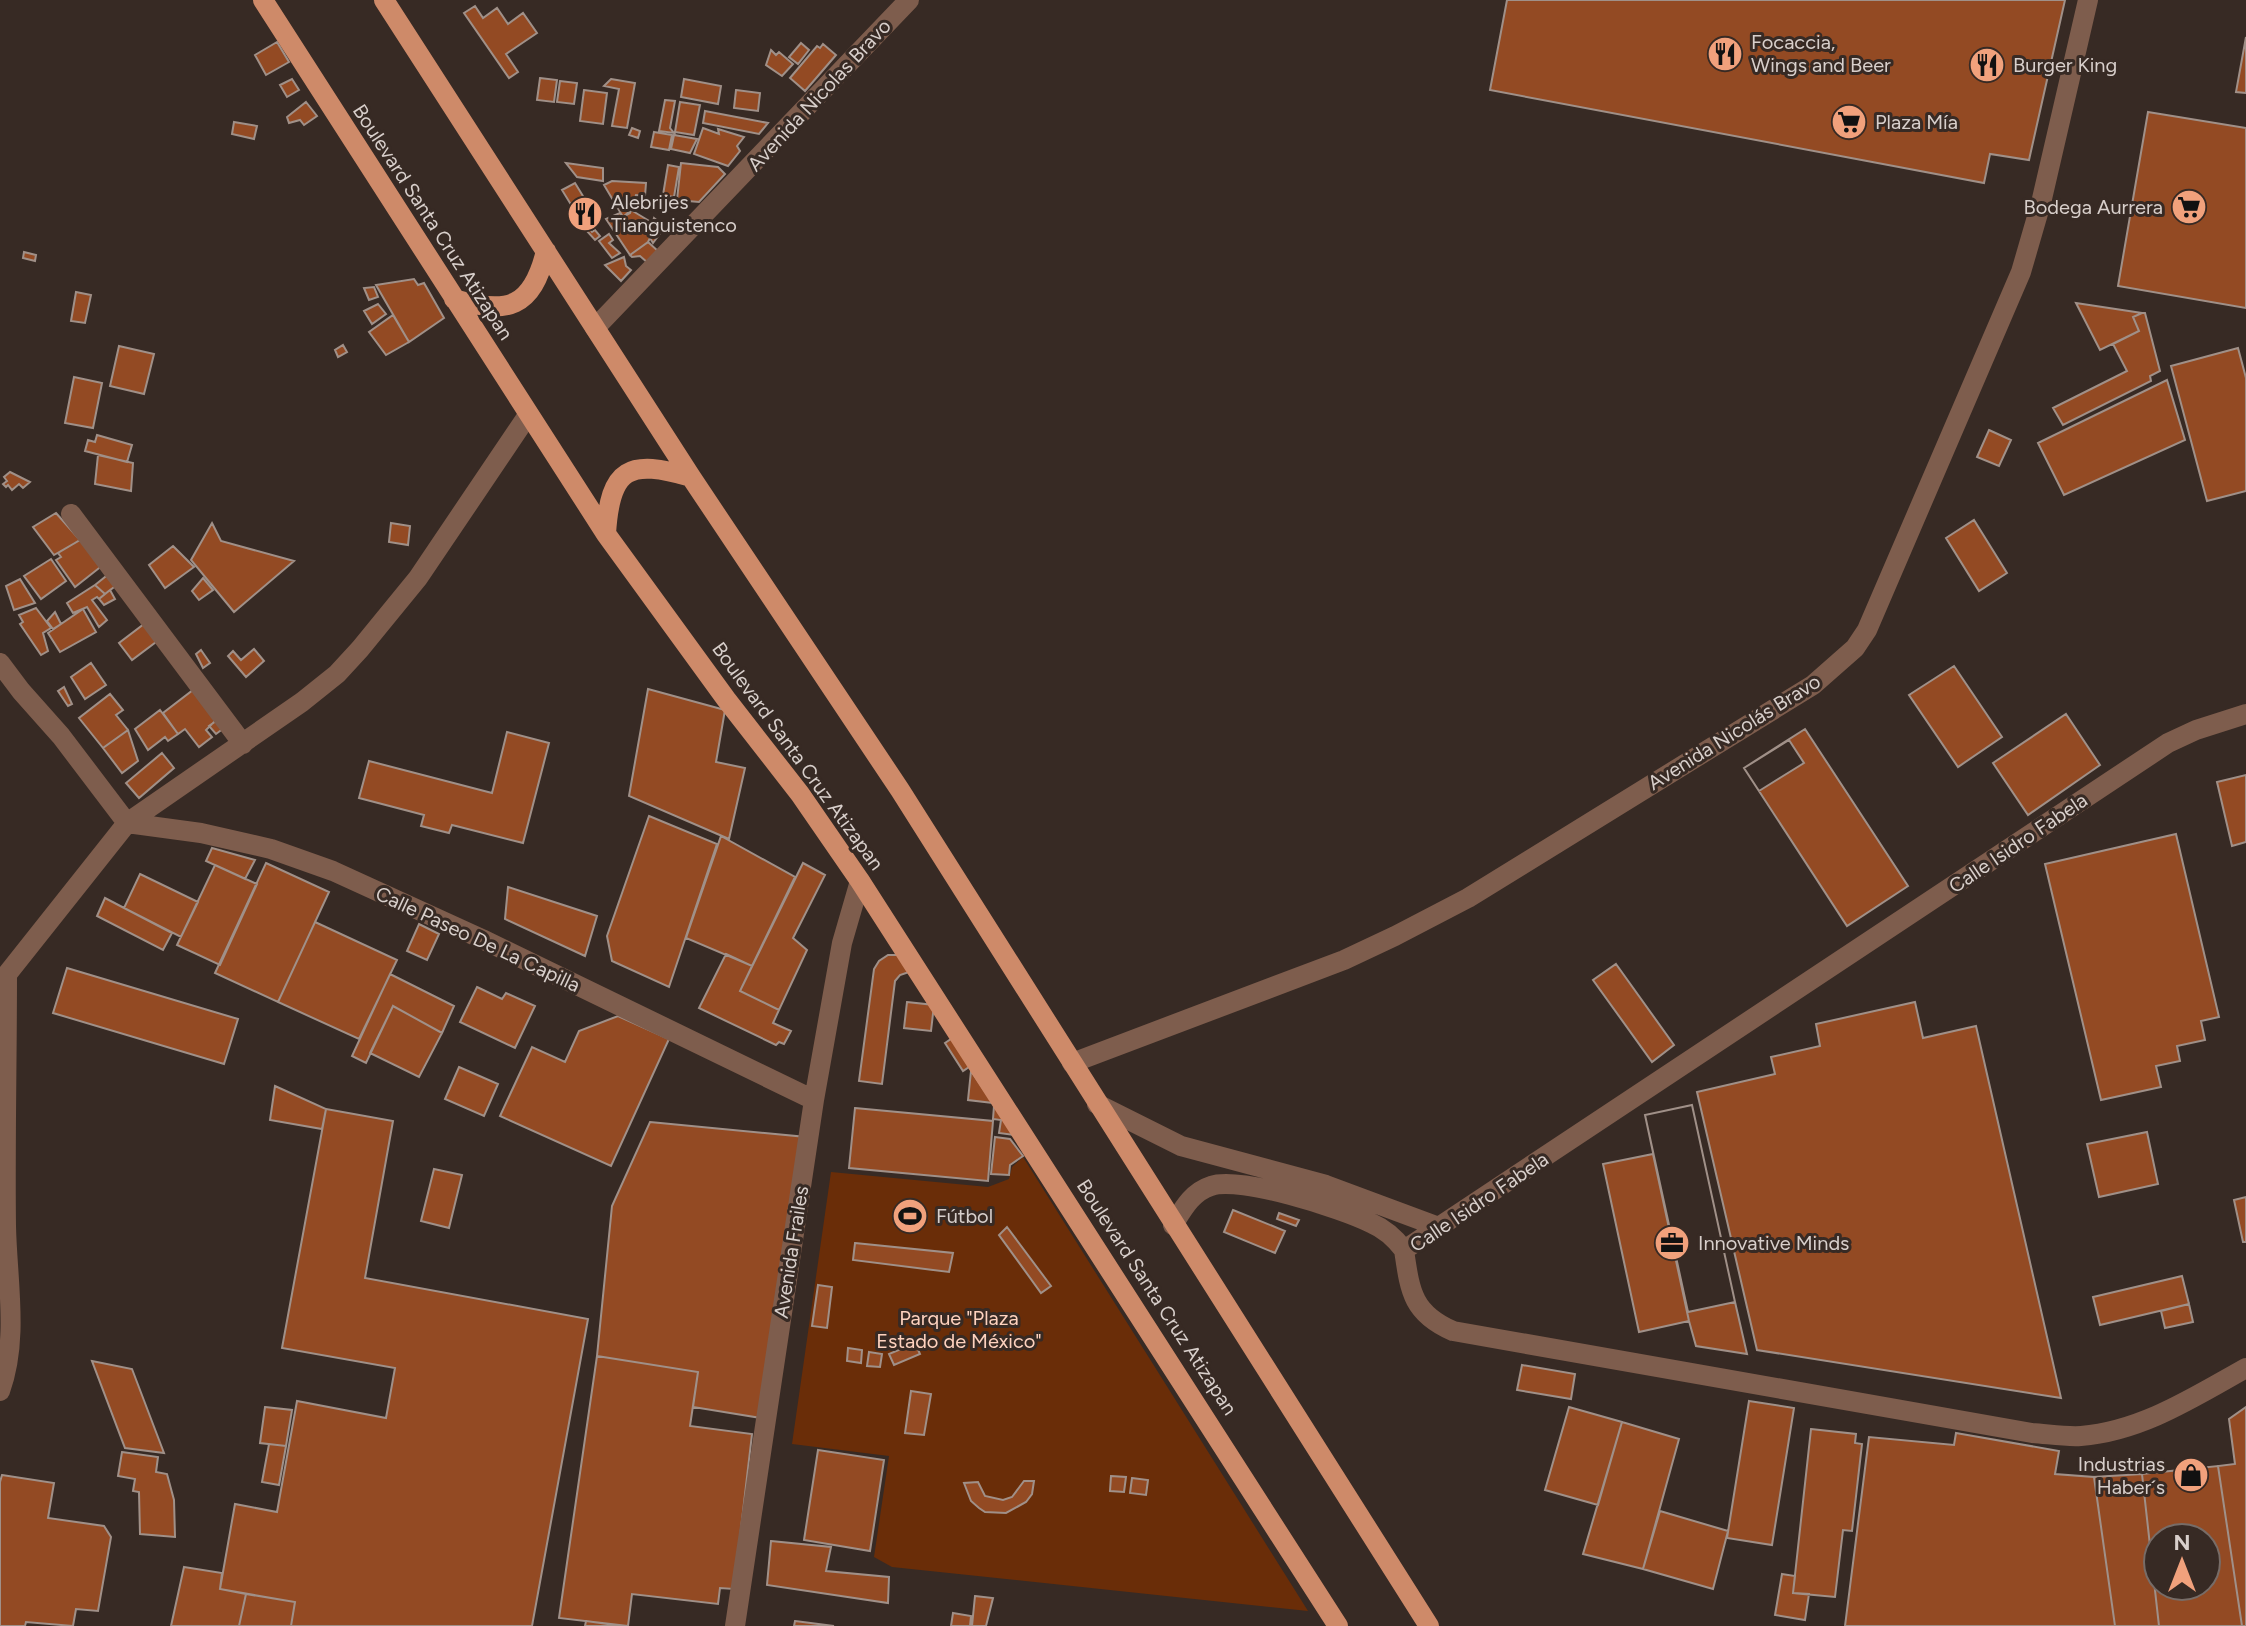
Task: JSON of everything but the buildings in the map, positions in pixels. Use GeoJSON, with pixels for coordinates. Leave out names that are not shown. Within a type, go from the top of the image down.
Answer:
{"type":"FeatureCollection","features":[{"type":"Feature","properties":{"kind":"main road","name":"Boulevard Santa Cruz Atizapan"},"geometry":{"type":"LineString","coordinates":[[263,0],[606,534],[726,699],[800,794],[860,881],[1338,1626]]}},
{"type":"Feature","properties":{"kind":"main road"},"geometry":{"type":"LineString","coordinates":[[384,0],[691,477],[900,790],[1429,1626]]}},
{"type":"Feature","properties":{"kind":"main road"},"geometry":{"type":"LineString","coordinates":[[454,299],[490,308],[521,301],[533,288],[546,251]]}},
{"type":"Feature","properties":{"kind":"main road"},"geometry":{"type":"LineString","coordinates":[[606,534],[609,497],[617,483],[628,473],[643,467],[662,468],[691,477]]}},
{"type":"Feature","properties":{"kind":"street","name":"Avenida Nicolas Bravo"},"geometry":{"type":"LineString","coordinates":[[595,328],[909,0]]}},
{"type":"Feature","properties":{"kind":"street","name":"Avenida Nicolás Bravo"},"geometry":{"type":"LineString","coordinates":[[1072,1063],[1344,960],[1468,898],[1813,685],[1855,648],[1867,630],[2021,272],[2041,203],[2088,0]]}},
{"type":"Feature","properties":{"kind":"street"},"geometry":{"type":"LineString","coordinates":[[0,1391],[9,1358],[10,1336],[4,978],[127,823],[243,744],[337,674],[418,578],[528,415]]}},
{"type":"Feature","properties":{"kind":"street"},"geometry":{"type":"LineString","coordinates":[[71,514],[243,744]]}},
{"type":"Feature","properties":{"kind":"street"},"geometry":{"type":"LineString","coordinates":[[0,663],[127,823]]}},
{"type":"Feature","properties":{"kind":"street","name":"Calle Isidro Fabela"},"geometry":{"type":"LineString","coordinates":[[2246,714],[2196,730],[2168,743],[1404,1250],[1408,1281],[1420,1309],[1434,1323],[1453,1331],[2032,1433],[2081,1436],[2123,1429],[2166,1412],[2246,1368]]}},
{"type":"Feature","properties":{"kind":"street","name":"Calle Paseo De La Capilla"},"geometry":{"type":"LineString","coordinates":[[127,823],[215,836],[271,849],[333,871],[482,939],[814,1100]]}},
{"type":"Feature","properties":{"kind":"street","name":"Avenida Frailes"},"geometry":{"type":"LineString","coordinates":[[735,1626],[814,1100],[842,943],[860,881]]}},
{"type":"Feature","properties":{"kind":"street"},"geometry":{"type":"LineString","coordinates":[[1097,1104],[1181,1146],[1326,1185],[1439,1227]]}},
{"type":"Feature","properties":{"kind":"street"},"geometry":{"type":"LineString","coordinates":[[1173,1225],[1200,1190],[1214,1184],[1233,1182],[1351,1214],[1373,1223],[1392,1236],[1404,1250]]}},
{"type":"Feature","properties":{"kind":"green space","name":"Parque \"Plaza Estado de México\""},"geometry":{"type":"Polygon","coordinates":[[[1023,1157],[1308,1611],[892,1567],[874,1557],[889,1456],[792,1444],[831,1172],[988,1187],[1009,1179],[1012,1167],[1023,1157]]]}},
{"type":"Feature","properties":{"kind":"place","name":"Focaccia, Wings and Beer"},"geometry":{"type":"Point","coordinates":[1725,54]}},
{"type":"Feature","properties":{"kind":"place","name":"Burger King"},"geometry":{"type":"Point","coordinates":[1987,65]}},
{"type":"Feature","properties":{"kind":"place","name":"Plaza Mía"},"geometry":{"type":"Point","coordinates":[1849,122]}},
{"type":"Feature","properties":{"kind":"place","name":"Bodega Aurrera"},"geometry":{"type":"Point","coordinates":[2189,207]}},
{"type":"Feature","properties":{"kind":"place","name":"Alebrijes Tianguistenco"},"geometry":{"type":"Point","coordinates":[585,214]}},
{"type":"Feature","properties":{"kind":"place","name":"Fútbol"},"geometry":{"type":"Point","coordinates":[910,1216]}},
{"type":"Feature","properties":{"kind":"place","name":"Innovative Minds"},"geometry":{"type":"Point","coordinates":[1672,1243]}},
{"type":"Feature","properties":{"kind":"place","name":"Industrias Haber´s"},"geometry":{"type":"Point","coordinates":[2191,1475]}}]}
